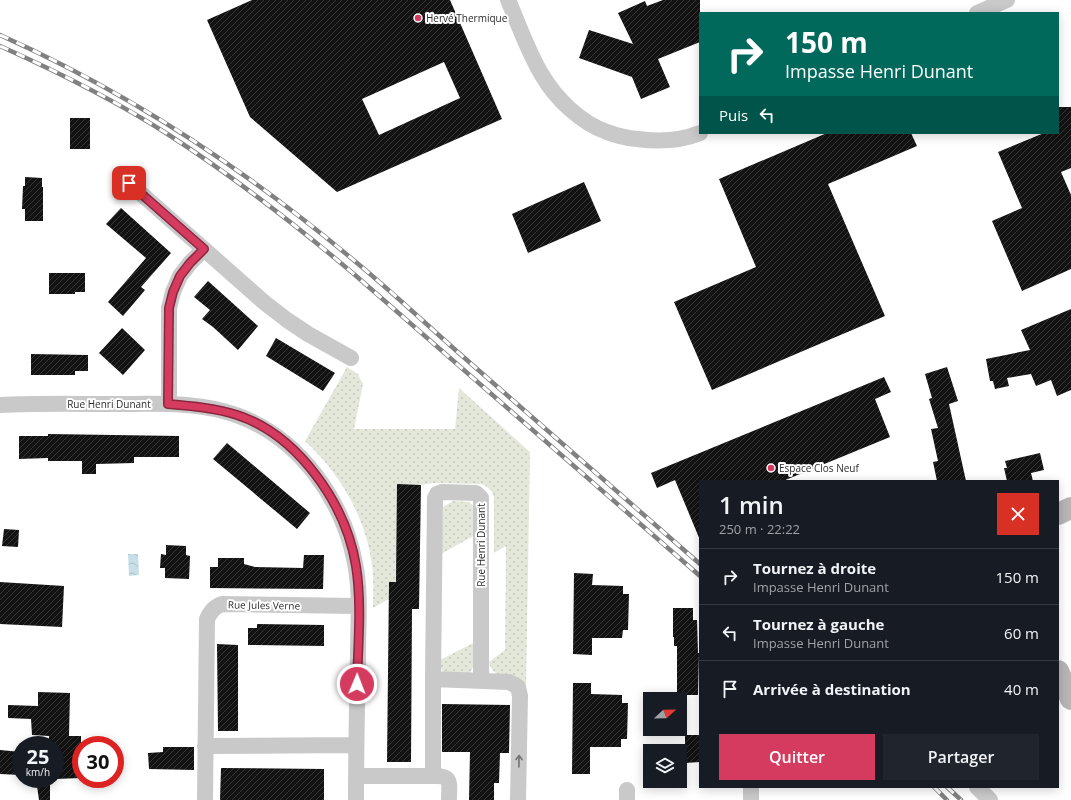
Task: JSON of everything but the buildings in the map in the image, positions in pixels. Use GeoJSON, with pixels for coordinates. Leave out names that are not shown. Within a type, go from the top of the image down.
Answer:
{"type":"FeatureCollection","features":[{"type":"Feature","properties":{"kind":"street"},"geometry":{"type":"LineString","coordinates":[[508,0],[542,75],[570,109],[588,122],[607,132],[626,138],[645,140],[661,141],[680,139],[699,133]]}},
{"type":"Feature","properties":{"kind":"street"},"geometry":{"type":"LineString","coordinates":[[979,12],[1007,0]]}},
{"type":"Feature","properties":{"kind":"street"},"geometry":{"type":"LineString","coordinates":[[129,183],[265,303],[308,334],[351,358]]}},
{"type":"Feature","properties":{"kind":"street"},"geometry":{"type":"LineString","coordinates":[[168,404],[169,308],[173,292],[180,276],[204,249]]}},
{"type":"Feature","properties":{"kind":"street","name":"Rue Henri Dunant"},"geometry":{"type":"LineString","coordinates":[[0,405],[38,403],[168,404],[199,406],[239,416],[260,426],[280,438],[299,456],[326,489],[344,524],[356,564],[358,606],[356,800]]}},
{"type":"Feature","properties":{"kind":"street","name":"Rue Henri Dunant"},"geometry":{"type":"LineString","coordinates":[[433,776],[435,498],[437,494],[442,492],[476,492],[482,498],[481,681]]}},
{"type":"Feature","properties":{"kind":"street"},"geometry":{"type":"LineString","coordinates":[[1059,514],[1071,508]]}},
{"type":"Feature","properties":{"kind":"street","name":"Rue Jules Verne"},"geometry":{"type":"LineString","coordinates":[[205,800],[207,619],[210,612],[222,604],[358,606]]}},
{"type":"Feature","properties":{"kind":"street"},"geometry":{"type":"LineString","coordinates":[[1059,673],[1071,699]]}},
{"type":"Feature","properties":{"kind":"street"},"geometry":{"type":"LineString","coordinates":[[433,679],[509,682],[518,687],[520,692],[518,800]]}},
{"type":"Feature","properties":{"kind":"street"},"geometry":{"type":"LineString","coordinates":[[205,746],[356,745]]}},
{"type":"Feature","properties":{"kind":"street"},"geometry":{"type":"LineString","coordinates":[[356,776],[442,775],[447,778],[448,781],[449,800]]}},
{"type":"Feature","properties":{"kind":"street"},"geometry":{"type":"LineString","coordinates":[[751,788],[751,800]]}},
{"type":"Feature","properties":{"kind":"street"},"geometry":{"type":"LineString","coordinates":[[978,788],[990,800]]}},
{"type":"Feature","properties":{"kind":"shaded area"},"geometry":{"type":"Polygon","coordinates":[[[347,367],[358,374],[363,384],[354,429],[455,429],[459,388],[530,452],[526,688],[498,675],[490,667],[489,662],[505,650],[506,546],[494,553],[494,497],[491,490],[486,486],[481,484],[434,483],[421,485],[396,582],[389,599],[373,608],[372,565],[364,530],[349,497],[340,482],[318,454],[305,441],[347,367]]]}},
{"type":"Feature","properties":{"kind":"shaded area"},"geometry":{"type":"Polygon","coordinates":[[[453,501],[469,502],[475,507],[477,534],[441,554],[443,507],[453,501]]]}},
{"type":"Feature","properties":{"kind":"shaded area"},"geometry":{"type":"Polygon","coordinates":[[[475,642],[473,667],[470,673],[444,673],[440,667],[440,660],[475,642]]]}},
{"type":"Feature","properties":{"kind":"water"},"geometry":{"type":"Polygon","coordinates":[[[128,554],[138,554],[139,575],[129,576],[128,554]]]}},
{"type":"Feature","properties":{"kind":"railway"},"geometry":{"type":"LineString","coordinates":[[0,35],[95,82],[141,108],[186,136],[274,197],[316,229],[370,274],[699,563]]}},
{"type":"Feature","properties":{"kind":"railway"},"geometry":{"type":"LineString","coordinates":[[0,46],[65,76],[149,122],[193,151],[264,202],[355,275],[699,575]]}},
{"type":"Feature","properties":{"kind":"railway"},"geometry":{"type":"LineString","coordinates":[[935,788],[947,800]]}},
{"type":"Feature","properties":{"kind":"railway"},"geometry":{"type":"LineString","coordinates":[[948,788],[961,800]]}},
{"type":"Feature","properties":{"kind":"place","name":"Hervé Thermique"},"geometry":{"type":"Point","coordinates":[418,18]}},
{"type":"Feature","properties":{"kind":"place","name":"Espace Clos Neuf"},"geometry":{"type":"Point","coordinates":[771,468]}},
{"type":"Feature","properties":{"kind":"route"},"geometry":{"type":"LineString","coordinates":[[129,183],[204,249],[180,276],[173,292],[169,308],[168,404],[199,406],[217,410],[239,416],[260,426],[280,438],[299,456],[314,472],[326,489],[344,524],[356,564],[358,585],[357,684]]}}]}
